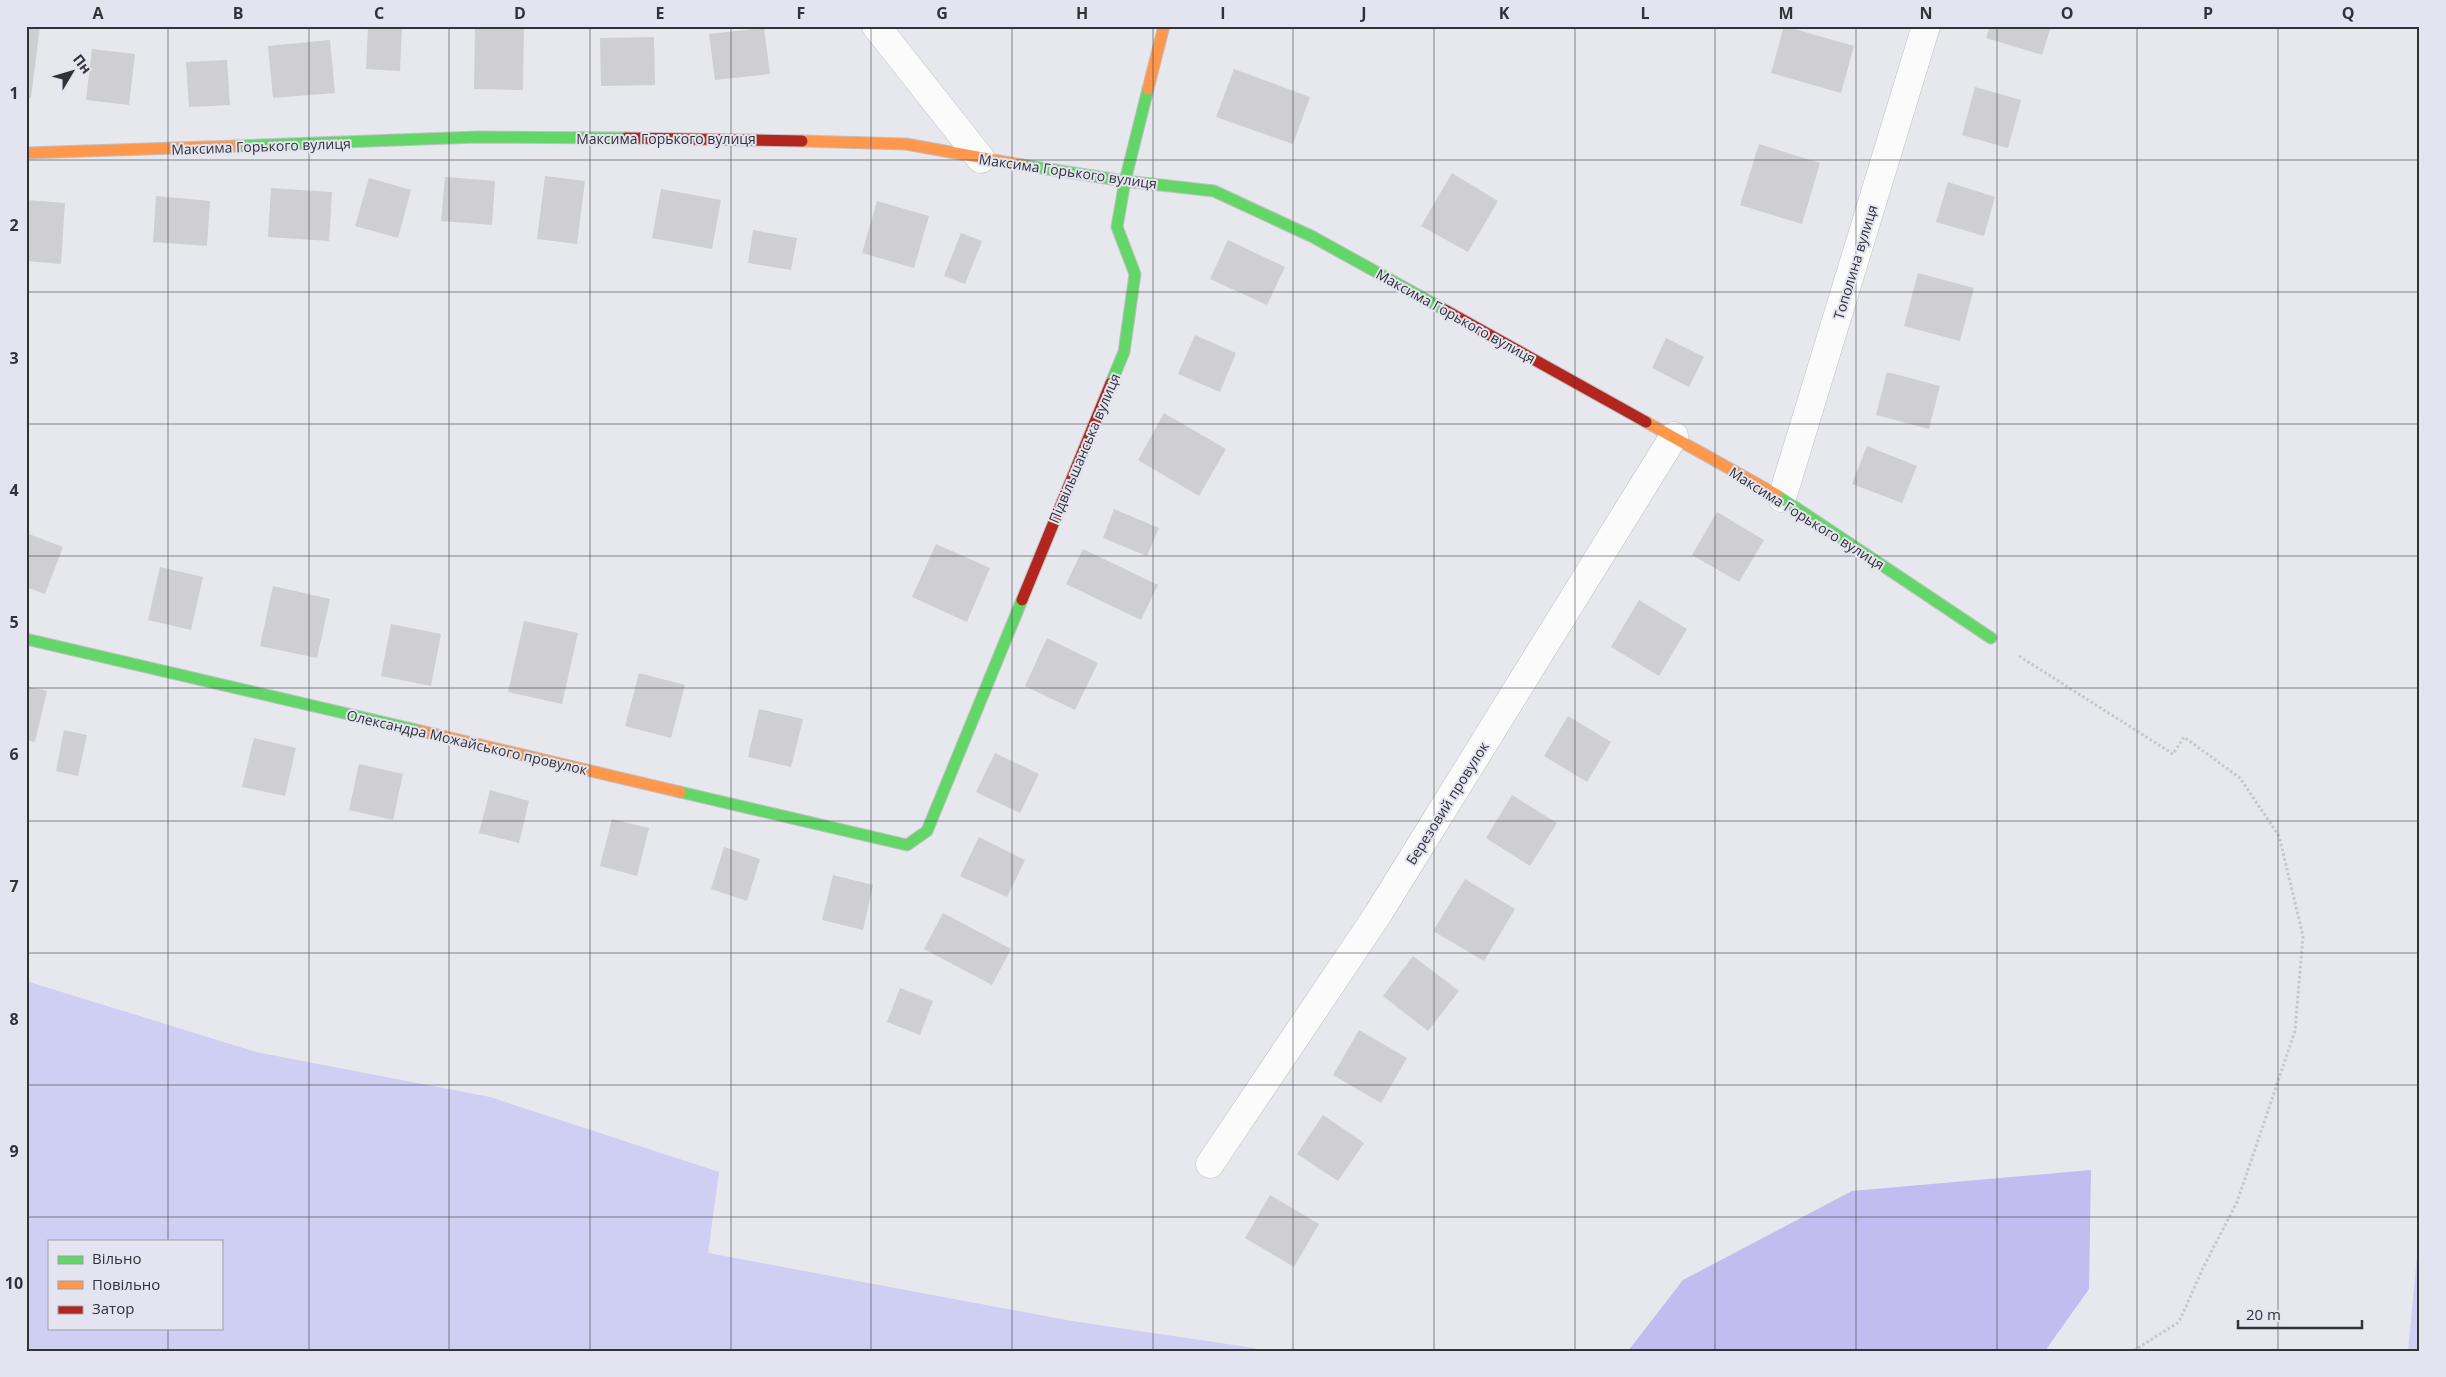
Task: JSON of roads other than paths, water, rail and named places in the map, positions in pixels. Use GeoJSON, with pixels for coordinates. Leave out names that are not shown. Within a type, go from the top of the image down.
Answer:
{"type":"FeatureCollection","features":[{"type":"Feature","properties":{"kind":"street"},"geometry":{"type":"LineString","coordinates":[[876,26],[981,159]]}},
{"type":"Feature","properties":{"kind":"street","name":"Підвільшанська вулиця"},"geometry":{"type":"LineString","coordinates":[[907,846],[927,831],[946,780],[1124,352],[1135,274],[1117,227],[1125,181],[1164,26]]}},
{"type":"Feature","properties":{"kind":"street","name":"Тополина вулиця"},"geometry":{"type":"LineString","coordinates":[[1782,498],[1926,26]]}},
{"type":"Feature","properties":{"kind":"street","name":"Максима Горького вулиця"},"geometry":{"type":"LineString","coordinates":[[26,153],[478,137],[754,139],[906,144],[981,159],[1125,181],[1214,191],[1304,233],[1674,436],[1782,498],[1991,638]]}},
{"type":"Feature","properties":{"kind":"street","name":"Березовий провулок"},"geometry":{"type":"LineString","coordinates":[[1210,1164],[1378,914],[1674,436]]}},
{"type":"Feature","properties":{"kind":"street","name":"Олександра Можайського провулок"},"geometry":{"type":"LineString","coordinates":[[26,639],[907,846]]}}]}
